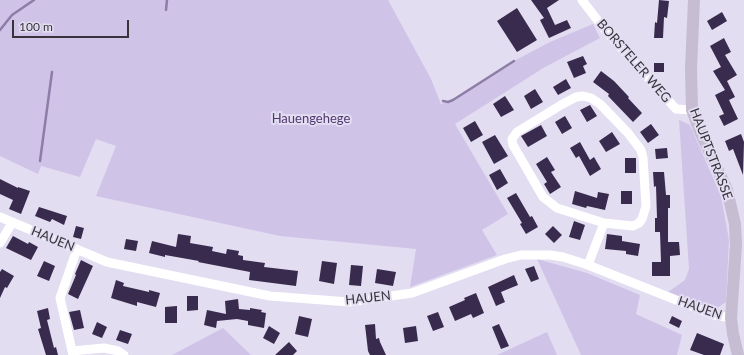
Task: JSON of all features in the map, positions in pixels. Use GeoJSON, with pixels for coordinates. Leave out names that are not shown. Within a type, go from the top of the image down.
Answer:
{"type":"FeatureCollection","features":[{"type":"Feature","properties":{"kind":"main road","name":"HAUPTSTRASSE"},"geometry":{"type":"LineString","coordinates":[[694,0],[691,69],[692,110],[699,129],[727,190],[735,224],[736,245],[731,318],[738,355]]}},
{"type":"Feature","properties":{"kind":"street","name":"BORSTELER WEG"},"geometry":{"type":"LineString","coordinates":[[582,0],[605,30],[676,109],[692,110]]}},
{"type":"Feature","properties":{"kind":"street"},"geometry":{"type":"LineString","coordinates":[[583,96],[591,98],[600,104],[637,144],[641,150],[643,158],[646,206],[642,219],[634,226],[604,223],[557,208],[549,202],[544,197],[513,145],[512,138],[517,132],[576,97],[583,96]]}},
{"type":"Feature","properties":{"kind":"street","name":"HAUEN"},"geometry":{"type":"LineString","coordinates":[[0,217],[107,262],[270,296],[349,302],[412,292],[505,258],[521,255],[550,255],[563,257],[588,265],[714,315],[731,318]]}},
{"type":"Feature","properties":{"kind":"street"},"geometry":{"type":"LineString","coordinates":[[0,243],[12,223]]}},
{"type":"Feature","properties":{"kind":"street"},"geometry":{"type":"LineString","coordinates":[[588,265],[604,223]]}},
{"type":"Feature","properties":{"kind":"street"},"geometry":{"type":"LineString","coordinates":[[77,249],[60,298],[73,353],[104,348],[118,351],[124,355]]}},
{"type":"Feature","properties":{"kind":"green space","name":"Hauengehege"},"geometry":{"type":"Polygon","coordinates":[[[0,0],[388,0],[431,79],[441,104],[453,99],[514,61],[550,42],[593,24],[600,38],[545,67],[455,124],[508,214],[482,230],[497,255],[410,287],[416,249],[280,236],[96,196],[116,146],[96,139],[80,177],[41,166],[38,174],[0,156],[0,0]]]}},
{"type":"Feature","properties":{"kind":"green space"},"geometry":{"type":"Polygon","coordinates":[[[679,120],[690,125],[721,196],[729,240],[726,302],[714,310],[668,292],[685,280],[689,269],[679,120]]]}},
{"type":"Feature","properties":{"kind":"green space"},"geometry":{"type":"Polygon","coordinates":[[[537,259],[587,273],[640,295],[636,314],[682,335],[677,355],[581,355],[537,259]]]}},
{"type":"Feature","properties":{"kind":"green space"},"geometry":{"type":"Polygon","coordinates":[[[223,328],[251,355],[172,355],[223,328]]]}},
{"type":"Feature","properties":{"kind":"green space"},"geometry":{"type":"Polygon","coordinates":[[[547,332],[557,355],[497,355],[547,332]]]}},
{"type":"Feature","properties":{"kind":"building"},"geometry":{"type":"Polygon","coordinates":[[[531,0],[559,0],[547,8],[555,25],[567,20],[571,28],[549,38],[540,20],[544,18],[531,0]]]}},
{"type":"Feature","properties":{"kind":"building"},"geometry":{"type":"Polygon","coordinates":[[[659,0],[669,1],[667,18],[664,17],[663,38],[654,38],[655,22],[657,23],[659,0]]]}},
{"type":"Feature","properties":{"kind":"building"},"geometry":{"type":"Polygon","coordinates":[[[517,8],[537,40],[517,52],[497,21],[517,8]]]}},
{"type":"Feature","properties":{"kind":"building"},"geometry":{"type":"Polygon","coordinates":[[[722,12],[727,21],[712,30],[707,21],[722,12]]]}},
{"type":"Feature","properties":{"kind":"building"},"geometry":{"type":"Polygon","coordinates":[[[724,38],[731,52],[725,55],[737,75],[727,81],[735,97],[729,100],[738,119],[724,126],[719,116],[724,114],[715,95],[725,90],[713,71],[721,67],[710,46],[724,38]]]}},
{"type":"Feature","properties":{"kind":"building"},"geometry":{"type":"Polygon","coordinates":[[[583,56],[587,64],[583,66],[586,73],[574,78],[567,62],[583,56]]]}},
{"type":"Feature","properties":{"kind":"building"},"geometry":{"type":"Polygon","coordinates":[[[654,63],[664,63],[664,72],[654,72],[654,63]]]}},
{"type":"Feature","properties":{"kind":"building"},"geometry":{"type":"Polygon","coordinates":[[[601,71],[614,81],[642,113],[633,122],[608,96],[609,94],[593,82],[601,71]]]}},
{"type":"Feature","properties":{"kind":"building"},"geometry":{"type":"Polygon","coordinates":[[[566,79],[571,88],[558,95],[553,87],[566,79]]]}},
{"type":"Feature","properties":{"kind":"building"},"geometry":{"type":"Polygon","coordinates":[[[535,89],[543,102],[531,109],[524,96],[535,89]]]}},
{"type":"Feature","properties":{"kind":"building"},"geometry":{"type":"Polygon","coordinates":[[[505,96],[514,110],[501,117],[493,104],[505,96]]]}},
{"type":"Feature","properties":{"kind":"building"},"geometry":{"type":"Polygon","coordinates":[[[590,105],[597,116],[587,122],[580,110],[590,105]]]}},
{"type":"Feature","properties":{"kind":"building"},"geometry":{"type":"Polygon","coordinates":[[[565,116],[572,128],[562,134],[555,122],[565,116]]]}},
{"type":"Feature","properties":{"kind":"building"},"geometry":{"type":"Polygon","coordinates":[[[475,121],[483,135],[471,142],[463,128],[475,121]]]}},
{"type":"Feature","properties":{"kind":"building"},"geometry":{"type":"Polygon","coordinates":[[[651,124],[659,135],[648,143],[640,132],[651,124]]]}},
{"type":"Feature","properties":{"kind":"building"},"geometry":{"type":"Polygon","coordinates":[[[541,125],[547,136],[528,147],[521,136],[541,125]]]}},
{"type":"Feature","properties":{"kind":"building"},"geometry":{"type":"Polygon","coordinates":[[[612,132],[620,144],[606,152],[599,141],[612,132]]]}},
{"type":"Feature","properties":{"kind":"building"},"geometry":{"type":"Polygon","coordinates":[[[741,134],[744,142],[743,175],[733,149],[729,151],[725,141],[741,134]]]}},
{"type":"Feature","properties":{"kind":"building"},"geometry":{"type":"Polygon","coordinates":[[[495,135],[508,156],[494,164],[482,142],[495,135]]]}},
{"type":"Feature","properties":{"kind":"building"},"geometry":{"type":"Polygon","coordinates":[[[580,142],[590,160],[594,157],[601,169],[590,176],[579,156],[576,158],[570,148],[580,142]]]}},
{"type":"Feature","properties":{"kind":"building"},"geometry":{"type":"Polygon","coordinates":[[[667,148],[668,158],[656,159],[655,149],[667,148]]]}},
{"type":"Feature","properties":{"kind":"building"},"geometry":{"type":"Polygon","coordinates":[[[547,157],[555,170],[551,172],[561,187],[550,194],[544,184],[547,182],[536,164],[547,157]]]}},
{"type":"Feature","properties":{"kind":"building"},"geometry":{"type":"Polygon","coordinates":[[[625,158],[636,158],[636,173],[625,173],[625,158]]]}},
{"type":"Feature","properties":{"kind":"building"},"geometry":{"type":"Polygon","coordinates":[[[500,169],[508,183],[497,190],[489,175],[500,169]]]}},
{"type":"Feature","properties":{"kind":"building"},"geometry":{"type":"Polygon","coordinates":[[[653,172],[664,172],[666,195],[670,195],[670,208],[668,208],[668,242],[679,242],[680,255],[670,256],[670,276],[652,276],[652,262],[661,262],[660,232],[655,232],[655,218],[657,218],[656,186],[654,187],[653,172]]]}},
{"type":"Feature","properties":{"kind":"building"},"geometry":{"type":"Polygon","coordinates":[[[0,179],[18,188],[30,191],[21,214],[9,209],[13,200],[0,194],[0,179]]]}},
{"type":"Feature","properties":{"kind":"building"},"geometry":{"type":"Polygon","coordinates":[[[575,191],[597,198],[598,192],[609,194],[605,210],[587,206],[586,208],[572,204],[575,191]]]}},
{"type":"Feature","properties":{"kind":"building"},"geometry":{"type":"Polygon","coordinates":[[[621,191],[632,191],[632,204],[621,204],[621,191]]]}},
{"type":"Feature","properties":{"kind":"building"},"geometry":{"type":"Polygon","coordinates":[[[516,193],[530,217],[532,216],[538,227],[526,234],[520,224],[522,223],[507,198],[516,193]]]}},
{"type":"Feature","properties":{"kind":"building"},"geometry":{"type":"Polygon","coordinates":[[[39,207],[67,216],[64,225],[52,219],[50,222],[35,216],[39,207]]]}},
{"type":"Feature","properties":{"kind":"building"},"geometry":{"type":"Polygon","coordinates":[[[574,221],[585,225],[580,240],[569,237],[574,221]]]}},
{"type":"Feature","properties":{"kind":"building"},"geometry":{"type":"Polygon","coordinates":[[[76,226],[84,228],[81,239],[73,237],[76,226]]]}},
{"type":"Feature","properties":{"kind":"building"},"geometry":{"type":"Polygon","coordinates":[[[553,226],[562,235],[554,243],[545,234],[553,226]]]}},
{"type":"Feature","properties":{"kind":"building"},"geometry":{"type":"Polygon","coordinates":[[[178,234],[191,236],[190,243],[213,247],[212,251],[226,254],[227,249],[239,251],[238,255],[243,256],[243,260],[265,263],[264,267],[298,271],[296,286],[249,280],[250,272],[198,262],[199,261],[165,255],[165,257],[149,253],[152,241],[176,247],[178,234]]]}},
{"type":"Feature","properties":{"kind":"building"},"geometry":{"type":"Polygon","coordinates":[[[607,234],[622,236],[622,241],[640,244],[638,256],[626,254],[626,251],[605,249],[607,234]]]}},
{"type":"Feature","properties":{"kind":"building"},"geometry":{"type":"Polygon","coordinates":[[[13,236],[28,244],[29,242],[38,247],[31,260],[6,248],[13,236]]]}},
{"type":"Feature","properties":{"kind":"building"},"geometry":{"type":"Polygon","coordinates":[[[126,239],[138,241],[136,251],[124,249],[126,239]]]}},
{"type":"Feature","properties":{"kind":"building"},"geometry":{"type":"Polygon","coordinates":[[[81,260],[93,266],[78,299],[68,294],[81,260]]]}},
{"type":"Feature","properties":{"kind":"building"},"geometry":{"type":"Polygon","coordinates":[[[44,261],[55,266],[49,281],[37,276],[44,261]]]}},
{"type":"Feature","properties":{"kind":"building"},"geometry":{"type":"Polygon","coordinates":[[[322,261],[337,263],[334,284],[319,281],[322,261]]]}},
{"type":"Feature","properties":{"kind":"building"},"geometry":{"type":"Polygon","coordinates":[[[351,265],[363,266],[361,286],[349,285],[351,265]]]}},
{"type":"Feature","properties":{"kind":"building"},"geometry":{"type":"Polygon","coordinates":[[[534,266],[539,279],[531,282],[525,269],[534,266]]]}},
{"type":"Feature","properties":{"kind":"building"},"geometry":{"type":"Polygon","coordinates":[[[2,269],[14,276],[7,288],[5,287],[0,298],[0,272],[2,269]]]}},
{"type":"Feature","properties":{"kind":"building"},"geometry":{"type":"Polygon","coordinates":[[[377,269],[396,272],[393,286],[375,283],[377,269]]]}},
{"type":"Feature","properties":{"kind":"building"},"geometry":{"type":"Polygon","coordinates":[[[514,275],[518,285],[501,292],[505,302],[496,306],[488,287],[514,275]]]}},
{"type":"Feature","properties":{"kind":"building"},"geometry":{"type":"Polygon","coordinates":[[[116,280],[124,283],[123,286],[160,293],[156,307],[137,302],[137,306],[111,298],[116,280]]]}},
{"type":"Feature","properties":{"kind":"building"},"geometry":{"type":"Polygon","coordinates":[[[476,293],[484,313],[473,318],[471,314],[455,321],[449,307],[476,293]]]}},
{"type":"Feature","properties":{"kind":"building"},"geometry":{"type":"Polygon","coordinates":[[[187,296],[198,296],[198,310],[187,311],[187,296]]]}},
{"type":"Feature","properties":{"kind":"building"},"geometry":{"type":"Polygon","coordinates":[[[238,299],[239,309],[250,310],[250,308],[262,310],[261,312],[266,313],[264,328],[248,325],[248,321],[237,319],[217,321],[216,328],[204,325],[207,310],[226,314],[225,301],[238,299]]]}},
{"type":"Feature","properties":{"kind":"building"},"geometry":{"type":"Polygon","coordinates":[[[177,306],[177,323],[165,323],[165,307],[177,306]]]}},
{"type":"Feature","properties":{"kind":"building"},"geometry":{"type":"Polygon","coordinates":[[[48,308],[50,319],[47,320],[54,348],[56,347],[58,355],[46,355],[38,329],[41,328],[37,311],[48,308]]]}},
{"type":"Feature","properties":{"kind":"building"},"geometry":{"type":"Polygon","coordinates":[[[80,310],[84,328],[74,330],[69,312],[80,310]]]}},
{"type":"Feature","properties":{"kind":"building"},"geometry":{"type":"Polygon","coordinates":[[[438,312],[444,327],[433,331],[427,316],[438,312]]]}},
{"type":"Feature","properties":{"kind":"building"},"geometry":{"type":"Polygon","coordinates":[[[299,316],[312,319],[308,337],[295,334],[299,316]]]}},
{"type":"Feature","properties":{"kind":"building"},"geometry":{"type":"Polygon","coordinates":[[[672,316],[682,321],[679,328],[669,323],[672,316]]]}},
{"type":"Feature","properties":{"kind":"building"},"geometry":{"type":"Polygon","coordinates":[[[97,322],[107,327],[102,338],[92,334],[97,322]]]}},
{"type":"Feature","properties":{"kind":"building"},"geometry":{"type":"Polygon","coordinates":[[[375,324],[376,339],[379,338],[386,355],[370,355],[368,351],[365,325],[375,324]]]}},
{"type":"Feature","properties":{"kind":"building"},"geometry":{"type":"Polygon","coordinates":[[[499,324],[509,346],[501,349],[492,327],[499,324]]]}},
{"type":"Feature","properties":{"kind":"building"},"geometry":{"type":"Polygon","coordinates":[[[269,326],[280,333],[274,344],[263,338],[269,326]]]}},
{"type":"Feature","properties":{"kind":"building"},"geometry":{"type":"Polygon","coordinates":[[[416,326],[418,341],[405,343],[403,328],[416,326]]]}},
{"type":"Feature","properties":{"kind":"building"},"geometry":{"type":"Polygon","coordinates":[[[120,330],[132,334],[128,344],[116,340],[120,330]]]}},
{"type":"Feature","properties":{"kind":"building"},"geometry":{"type":"Polygon","coordinates":[[[697,333],[724,344],[720,355],[704,355],[690,350],[697,333]]]}},
{"type":"Feature","properties":{"kind":"building"},"geometry":{"type":"Polygon","coordinates":[[[289,342],[297,351],[293,355],[275,355],[289,342]]]}},
{"type":"Feature","properties":{"kind":"waterway"},"geometry":{"type":"LineString","coordinates":[[0,30],[12,15],[34,0]]}},
{"type":"Feature","properties":{"kind":"waterway"},"geometry":{"type":"LineString","coordinates":[[166,10],[167,0]]}},
{"type":"Feature","properties":{"kind":"waterway"},"geometry":{"type":"LineString","coordinates":[[443,101],[448,102],[453,100],[514,61]]}},
{"type":"Feature","properties":{"kind":"waterway"},"geometry":{"type":"LineString","coordinates":[[40,161],[52,72]]}}]}
